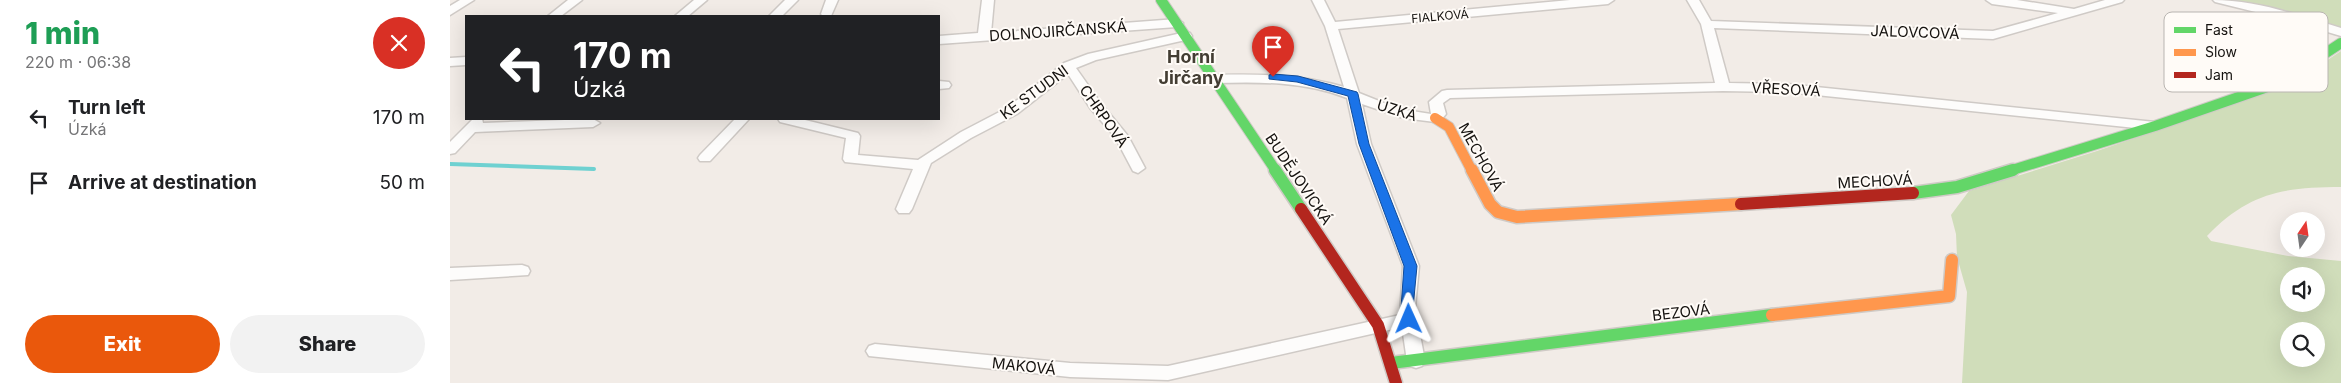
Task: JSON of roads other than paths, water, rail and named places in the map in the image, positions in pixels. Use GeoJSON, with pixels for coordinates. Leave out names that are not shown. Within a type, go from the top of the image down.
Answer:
{"type":"FeatureCollection","features":[{"type":"Feature","properties":{"kind":"street"},"geometry":{"type":"LineString","coordinates":[[450,11],[468,0]]}},
{"type":"Feature","properties":{"kind":"street"},"geometry":{"type":"LineString","coordinates":[[555,15],[576,0]]}},
{"type":"Feature","properties":{"kind":"street"},"geometry":{"type":"LineString","coordinates":[[683,15],[700,0]]}},
{"type":"Feature","properties":{"kind":"street"},"geometry":{"type":"LineString","coordinates":[[776,15],[792,0]]}},
{"type":"Feature","properties":{"kind":"street"},"geometry":{"type":"LineString","coordinates":[[827,14],[832,0]]}},
{"type":"Feature","properties":{"kind":"street"},"geometry":{"type":"LineString","coordinates":[[984,37],[988,0]]}},
{"type":"Feature","properties":{"kind":"street","name":"BUDĚJOVICKÁ"},"geometry":{"type":"LineString","coordinates":[[1161,0],[1378,325],[1396,383]]}},
{"type":"Feature","properties":{"kind":"street"},"geometry":{"type":"LineString","coordinates":[[1318,0],[1331,26],[1353,94],[1364,144],[1410,266],[1407,308],[1416,361]]}},
{"type":"Feature","properties":{"kind":"street","name":"FIALKOVÁ"},"geometry":{"type":"LineString","coordinates":[[1331,26],[1608,0]]}},
{"type":"Feature","properties":{"kind":"street"},"geometry":{"type":"LineString","coordinates":[[1693,0],[1707,24],[1723,87]]}},
{"type":"Feature","properties":{"kind":"street"},"geometry":{"type":"LineString","coordinates":[[1992,0],[2076,12]]}},
{"type":"Feature","properties":{"kind":"street","name":"JALOVCOVÁ"},"geometry":{"type":"LineString","coordinates":[[1707,24],[1993,35],[2118,0]]}},
{"type":"Feature","properties":{"kind":"street"},"geometry":{"type":"LineString","coordinates":[[2219,0],[2270,12]]}},
{"type":"Feature","properties":{"kind":"street","name":"DOLNOJIRČANSKÁ"},"geometry":{"type":"LineString","coordinates":[[940,40],[1176,23]]}},
{"type":"Feature","properties":{"kind":"street"},"geometry":{"type":"LineString","coordinates":[[2328,28],[2341,32]]}},
{"type":"Feature","properties":{"kind":"street","name":"KE STUDNI"},"geometry":{"type":"LineString","coordinates":[[922,164],[951,144],[1012,111],[1069,66],[1092,56],[1186,36]]}},
{"type":"Feature","properties":{"kind":"street","name":"MECHOVÁ"},"geometry":{"type":"LineString","coordinates":[[2328,52],[2341,44]]}},
{"type":"Feature","properties":{"kind":"street"},"geometry":{"type":"LineString","coordinates":[[450,62],[465,61]]}},
{"type":"Feature","properties":{"kind":"street","name":"CHRPOVÁ"},"geometry":{"type":"LineString","coordinates":[[1069,66],[1095,105],[1121,136],[1138,168]]}},
{"type":"Feature","properties":{"kind":"street","name":"ÚZKÁ"},"geometry":{"type":"LineString","coordinates":[[1214,79],[1273,77],[1298,79],[1353,94],[1410,116],[1434,118]]}},
{"type":"Feature","properties":{"kind":"street","name":"VŘESOVÁ"},"geometry":{"type":"LineString","coordinates":[[1434,118],[1439,114],[1436,102],[1447,94],[1723,87],[1787,88],[2155,126]]}},
{"type":"Feature","properties":{"kind":"street","name":"MECHOVÁ"},"geometry":{"type":"LineString","coordinates":[[1434,118],[1449,127],[1490,204],[1498,212],[1517,217],[1932,192],[1957,187],[2155,126],[2253,92]]}},
{"type":"Feature","properties":{"kind":"street"},"geometry":{"type":"LineString","coordinates":[[704,158],[741,120]]}},
{"type":"Feature","properties":{"kind":"street"},"geometry":{"type":"LineString","coordinates":[[789,120],[853,136],[850,159],[922,164],[904,209]]}},
{"type":"Feature","properties":{"kind":"street"},"geometry":{"type":"LineString","coordinates":[[450,150],[475,123],[593,123]]}},
{"type":"Feature","properties":{"kind":"street","name":"BEZOVÁ"},"geometry":{"type":"LineString","coordinates":[[1391,362],[1416,361],[1832,308],[1949,296],[1952,260]]}},
{"type":"Feature","properties":{"kind":"street"},"geometry":{"type":"LineString","coordinates":[[450,274],[522,271]]}},
{"type":"Feature","properties":{"kind":"street","name":"MAKOVÁ"},"geometry":{"type":"LineString","coordinates":[[875,351],[1070,370],[1168,373],[1409,319]]}},
{"type":"Feature","properties":{"kind":"waterway"},"geometry":{"type":"LineString","coordinates":[[450,164],[594,169]]}},
{"type":"Feature","properties":{"kind":"district","name":"Horní Jirčany"},"geometry":{"type":"Point","coordinates":[1191,66]}}]}
